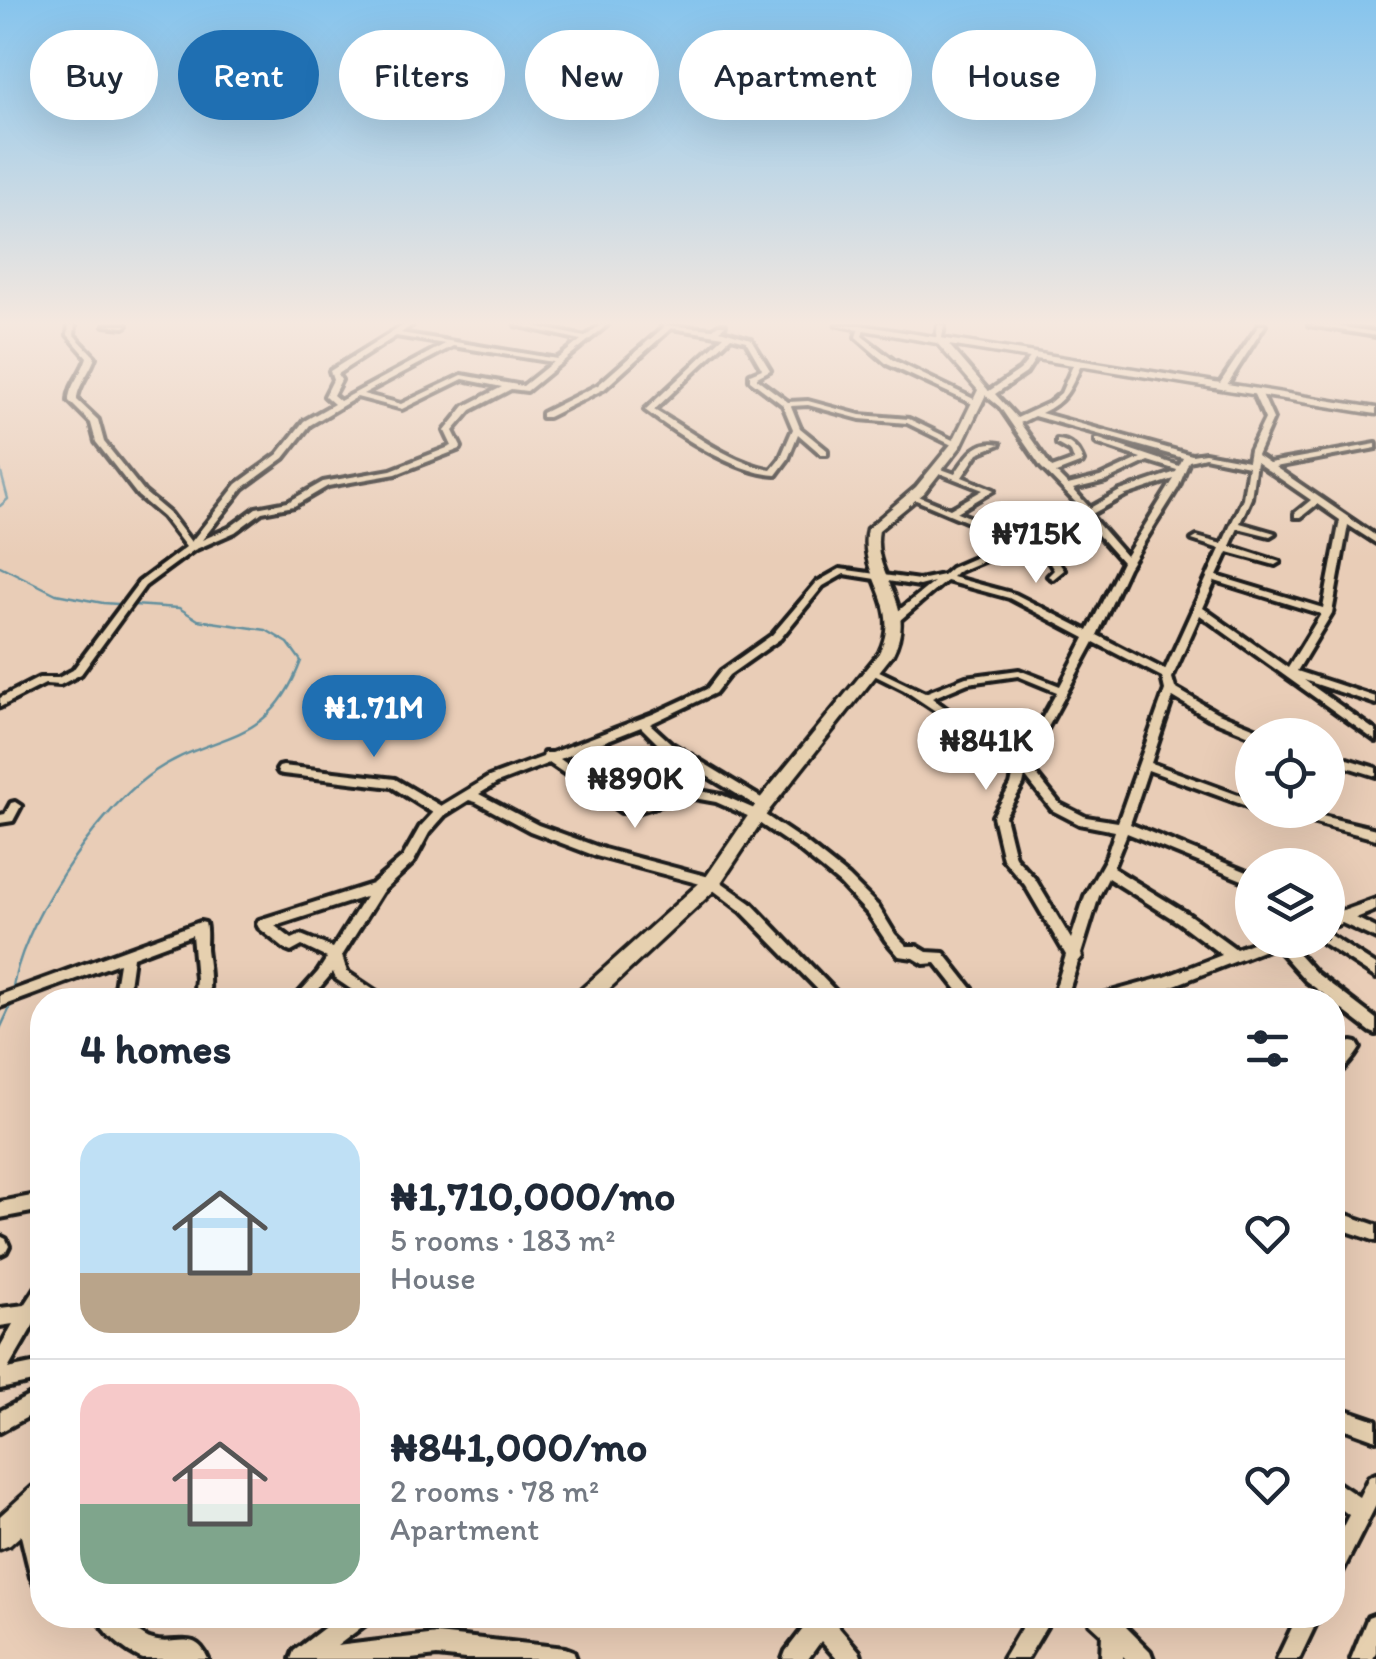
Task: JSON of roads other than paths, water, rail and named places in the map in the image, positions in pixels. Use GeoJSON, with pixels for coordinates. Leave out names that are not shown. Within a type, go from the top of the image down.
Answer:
{"type":"FeatureCollection","features":[{"type":"Feature","properties":{"kind":"main road"},"geometry":{"type":"LineString","coordinates":[[596,988],[712,882],[760,810],[892,645],[896,618],[880,578],[871,538],[873,529],[912,497],[936,470],[957,444],[980,402]]}},
{"type":"Feature","properties":{"kind":"main road"},"geometry":{"type":"LineString","coordinates":[[1327,402],[1376,409]]}},
{"type":"Feature","properties":{"kind":"main road"},"geometry":{"type":"LineString","coordinates":[[1330,402],[1376,409]]}},
{"type":"Feature","properties":{"kind":"main road"},"geometry":{"type":"LineString","coordinates":[[0,1535],[30,1509]]}},
{"type":"Feature","properties":{"kind":"street"},"geometry":{"type":"LineString","coordinates":[[76,402],[95,422],[100,442],[130,482],[166,516],[191,548]]}},
{"type":"Feature","properties":{"kind":"street"},"geometry":{"type":"LineString","coordinates":[[191,548],[240,486],[282,456],[306,423],[341,402]]}},
{"type":"Feature","properties":{"kind":"street"},"geometry":{"type":"LineString","coordinates":[[383,402],[402,408],[413,402]]}},
{"type":"Feature","properties":{"kind":"street"},"geometry":{"type":"LineString","coordinates":[[0,703],[43,680],[60,682],[77,672],[142,584],[191,548],[232,530],[259,510],[290,504],[326,484],[393,472],[457,447],[449,431],[468,408],[479,402]]}},
{"type":"Feature","properties":{"kind":"street"},"geometry":{"type":"LineString","coordinates":[[545,415],[570,402]]}},
{"type":"Feature","properties":{"kind":"street"},"geometry":{"type":"LineString","coordinates":[[657,402],[649,410],[723,455],[756,470],[773,473],[785,460],[786,446],[797,429]]}},
{"type":"Feature","properties":{"kind":"street"},"geometry":{"type":"LineString","coordinates":[[992,402],[1015,422],[1050,472],[1070,487],[1127,562]]}},
{"type":"Feature","properties":{"kind":"street"},"geometry":{"type":"LineString","coordinates":[[1015,422],[1055,402]]}},
{"type":"Feature","properties":{"kind":"street"},"geometry":{"type":"LineString","coordinates":[[1064,988],[1092,896],[1106,870],[1145,765],[1170,690],[1168,676],[1248,498],[1253,460],[1268,419],[1261,402]]}},
{"type":"Feature","properties":{"kind":"street"},"geometry":{"type":"LineString","coordinates":[[824,452],[797,429],[786,404],[808,403],[860,417],[910,420],[957,444]]}},
{"type":"Feature","properties":{"kind":"street"},"geometry":{"type":"LineString","coordinates":[[1032,413],[1189,457],[1253,460],[1318,498],[1376,540]]}},
{"type":"Feature","properties":{"kind":"street"},"geometry":{"type":"LineString","coordinates":[[1050,472],[1079,461],[1076,451],[1060,442]]}},
{"type":"Feature","properties":{"kind":"street"},"geometry":{"type":"LineString","coordinates":[[1099,442],[1180,472]]}},
{"type":"Feature","properties":{"kind":"street"},"geometry":{"type":"LineString","coordinates":[[957,478],[975,451],[996,444]]}},
{"type":"Feature","properties":{"kind":"street"},"geometry":{"type":"LineString","coordinates":[[1268,466],[1376,446]]}},
{"type":"Feature","properties":{"kind":"street"},"geometry":{"type":"LineString","coordinates":[[1074,957],[1030,882],[1010,858],[999,816],[1127,562],[1189,457]]}},
{"type":"Feature","properties":{"kind":"street"},"geometry":{"type":"LineString","coordinates":[[1070,487],[1109,477],[1148,458]]}},
{"type":"Feature","properties":{"kind":"street"},"geometry":{"type":"LineString","coordinates":[[936,470],[990,490],[953,511]]}},
{"type":"Feature","properties":{"kind":"street"},"geometry":{"type":"LineString","coordinates":[[313,988],[378,888],[408,860],[424,830],[441,812],[494,780],[711,691],[725,673],[776,637],[820,584],[832,576],[854,570],[919,583],[942,577],[1131,489],[1180,472]]}},
{"type":"Feature","properties":{"kind":"street"},"geometry":{"type":"LineString","coordinates":[[1109,477],[1131,489]]}},
{"type":"Feature","properties":{"kind":"street"},"geometry":{"type":"LineString","coordinates":[[912,497],[1047,552],[1059,570],[1053,576]]}},
{"type":"Feature","properties":{"kind":"street"},"geometry":{"type":"LineString","coordinates":[[1298,515],[1318,498]]}},
{"type":"Feature","properties":{"kind":"street"},"geometry":{"type":"LineString","coordinates":[[1290,672],[1327,613],[1345,518]]}},
{"type":"Feature","properties":{"kind":"street"},"geometry":{"type":"LineString","coordinates":[[1235,525],[1270,533]]}},
{"type":"Feature","properties":{"kind":"street"},"geometry":{"type":"LineString","coordinates":[[1197,540],[1275,562]]}},
{"type":"Feature","properties":{"kind":"street"},"geometry":{"type":"LineString","coordinates":[[896,618],[942,577]]}},
{"type":"Feature","properties":{"kind":"street"},"geometry":{"type":"LineString","coordinates":[[942,577],[1012,596],[1168,676]]}},
{"type":"Feature","properties":{"kind":"street"},"geometry":{"type":"LineString","coordinates":[[1212,577],[1327,613]]}},
{"type":"Feature","properties":{"kind":"street"},"geometry":{"type":"LineString","coordinates":[[1198,608],[1376,737]]}},
{"type":"Feature","properties":{"kind":"street"},"geometry":{"type":"LineString","coordinates":[[871,671],[905,685],[962,722],[1000,762],[1022,764],[1056,807],[1084,822],[1132,829],[1235,872]]}},
{"type":"Feature","properties":{"kind":"street"},"geometry":{"type":"LineString","coordinates":[[1290,672],[1376,701]]}},
{"type":"Feature","properties":{"kind":"street"},"geometry":{"type":"LineString","coordinates":[[922,698],[966,680],[1019,673],[1064,691]]}},
{"type":"Feature","properties":{"kind":"street"},"geometry":{"type":"LineString","coordinates":[[1170,690],[1235,724]]}},
{"type":"Feature","properties":{"kind":"street"},"geometry":{"type":"LineString","coordinates":[[642,722],[668,747],[760,810],[839,875],[874,911],[890,940],[904,952],[917,952],[924,958],[938,956],[964,988]]}},
{"type":"Feature","properties":{"kind":"street"},"geometry":{"type":"LineString","coordinates":[[548,756],[621,808],[633,810],[692,795],[723,798],[760,810]]}},
{"type":"Feature","properties":{"kind":"street"},"geometry":{"type":"LineString","coordinates":[[1345,762],[1376,772]]}},
{"type":"Feature","properties":{"kind":"street"},"geometry":{"type":"LineString","coordinates":[[1145,765],[1235,798]]}},
{"type":"Feature","properties":{"kind":"street"},"geometry":{"type":"LineString","coordinates":[[284,770],[395,782],[441,812]]}},
{"type":"Feature","properties":{"kind":"street"},"geometry":{"type":"LineString","coordinates":[[468,796],[600,854],[712,882],[746,908],[825,988]]}},
{"type":"Feature","properties":{"kind":"street"},"geometry":{"type":"LineString","coordinates":[[0,819],[8,818],[15,806]]}},
{"type":"Feature","properties":{"kind":"street"},"geometry":{"type":"LineString","coordinates":[[1345,826],[1376,834]]}},
{"type":"Feature","properties":{"kind":"street"},"geometry":{"type":"LineString","coordinates":[[1106,870],[1233,955]]}},
{"type":"Feature","properties":{"kind":"street"},"geometry":{"type":"LineString","coordinates":[[336,955],[301,940],[291,946],[264,924],[378,888]]}},
{"type":"Feature","properties":{"kind":"street"},"geometry":{"type":"LineString","coordinates":[[1345,917],[1376,904]]}},
{"type":"Feature","properties":{"kind":"street"},"geometry":{"type":"LineString","coordinates":[[1345,917],[1376,934]]}},
{"type":"Feature","properties":{"kind":"street"},"geometry":{"type":"LineString","coordinates":[[37,988],[200,927],[197,947],[206,972],[204,988]]}},
{"type":"Feature","properties":{"kind":"street"},"geometry":{"type":"LineString","coordinates":[[1345,951],[1376,972]]}},
{"type":"Feature","properties":{"kind":"street"},"geometry":{"type":"LineString","coordinates":[[122,988],[127,954]]}},
{"type":"Feature","properties":{"kind":"street"},"geometry":{"type":"LineString","coordinates":[[336,955],[341,975],[360,988]]}},
{"type":"Feature","properties":{"kind":"street"},"geometry":{"type":"LineString","coordinates":[[1145,988],[1233,955]]}},
{"type":"Feature","properties":{"kind":"street"},"geometry":{"type":"LineString","coordinates":[[1294,958],[1325,988]]}},
{"type":"Feature","properties":{"kind":"street"},"geometry":{"type":"LineString","coordinates":[[0,1002],[30,991]]}},
{"type":"Feature","properties":{"kind":"street"},"geometry":{"type":"LineString","coordinates":[[1345,1004],[1376,1028]]}},
{"type":"Feature","properties":{"kind":"street"},"geometry":{"type":"LineString","coordinates":[[1345,1056],[1352,1048]]}},
{"type":"Feature","properties":{"kind":"street"},"geometry":{"type":"LineString","coordinates":[[0,1210],[30,1204]]}},
{"type":"Feature","properties":{"kind":"street"},"geometry":{"type":"LineString","coordinates":[[1345,1222],[1376,1232]]}},
{"type":"Feature","properties":{"kind":"street"},"geometry":{"type":"LineString","coordinates":[[0,1317],[30,1313]]}},
{"type":"Feature","properties":{"kind":"street"},"geometry":{"type":"LineString","coordinates":[[0,1364],[30,1316]]}},
{"type":"Feature","properties":{"kind":"street"},"geometry":{"type":"LineString","coordinates":[[0,1380],[30,1374]]}},
{"type":"Feature","properties":{"kind":"street"},"geometry":{"type":"LineString","coordinates":[[0,1422],[30,1409]]}},
{"type":"Feature","properties":{"kind":"street"},"geometry":{"type":"LineString","coordinates":[[1345,1419],[1376,1430]]}},
{"type":"Feature","properties":{"kind":"street"},"geometry":{"type":"LineString","coordinates":[[1345,1545],[1376,1484]]}},
{"type":"Feature","properties":{"kind":"street"},"geometry":{"type":"LineString","coordinates":[[1345,1499],[1362,1511]]}},
{"type":"Feature","properties":{"kind":"street"},"geometry":{"type":"LineString","coordinates":[[1362,1659],[1375,1627]]}},
{"type":"Feature","properties":{"kind":"street"},"geometry":{"type":"LineString","coordinates":[[119,1628],[138,1648],[162,1658],[187,1650],[197,1659]]}},
{"type":"Feature","properties":{"kind":"street"},"geometry":{"type":"LineString","coordinates":[[302,1659],[342,1628]]}},
{"type":"Feature","properties":{"kind":"street"},"geometry":{"type":"LineString","coordinates":[[794,1659],[815,1628]]}},
{"type":"Feature","properties":{"kind":"street"},"geometry":{"type":"LineString","coordinates":[[827,1628],[852,1659]]}},
{"type":"Feature","properties":{"kind":"street"},"geometry":{"type":"LineString","coordinates":[[1014,1659],[1034,1628]]}},
{"type":"Feature","properties":{"kind":"street"},"geometry":{"type":"LineString","coordinates":[[1111,1628],[1112,1659]]}},
{"type":"Feature","properties":{"kind":"street"},"geometry":{"type":"LineString","coordinates":[[1117,1628],[1142,1659]]}},
{"type":"Feature","properties":{"kind":"street"},"geometry":{"type":"LineString","coordinates":[[1288,1659],[1303,1628]]}},
{"type":"Feature","properties":{"kind":"street"},"geometry":{"type":"LineString","coordinates":[[317,1659],[438,1645],[565,1659]]}},
{"type":"Feature","properties":{"kind":"waterway"},"geometry":{"type":"LineString","coordinates":[[0,469],[8,499],[0,506]]}},
{"type":"Feature","properties":{"kind":"waterway"},"geometry":{"type":"LineString","coordinates":[[0,566],[56,594],[103,603],[179,608],[198,620],[266,630],[288,643],[301,661],[272,711],[255,725],[172,761],[148,776],[105,817],[44,905],[18,966],[12,993]]}},
{"type":"Feature","properties":{"kind":"waterway"},"geometry":{"type":"LineString","coordinates":[[0,1029],[13,1001]]}}]}
